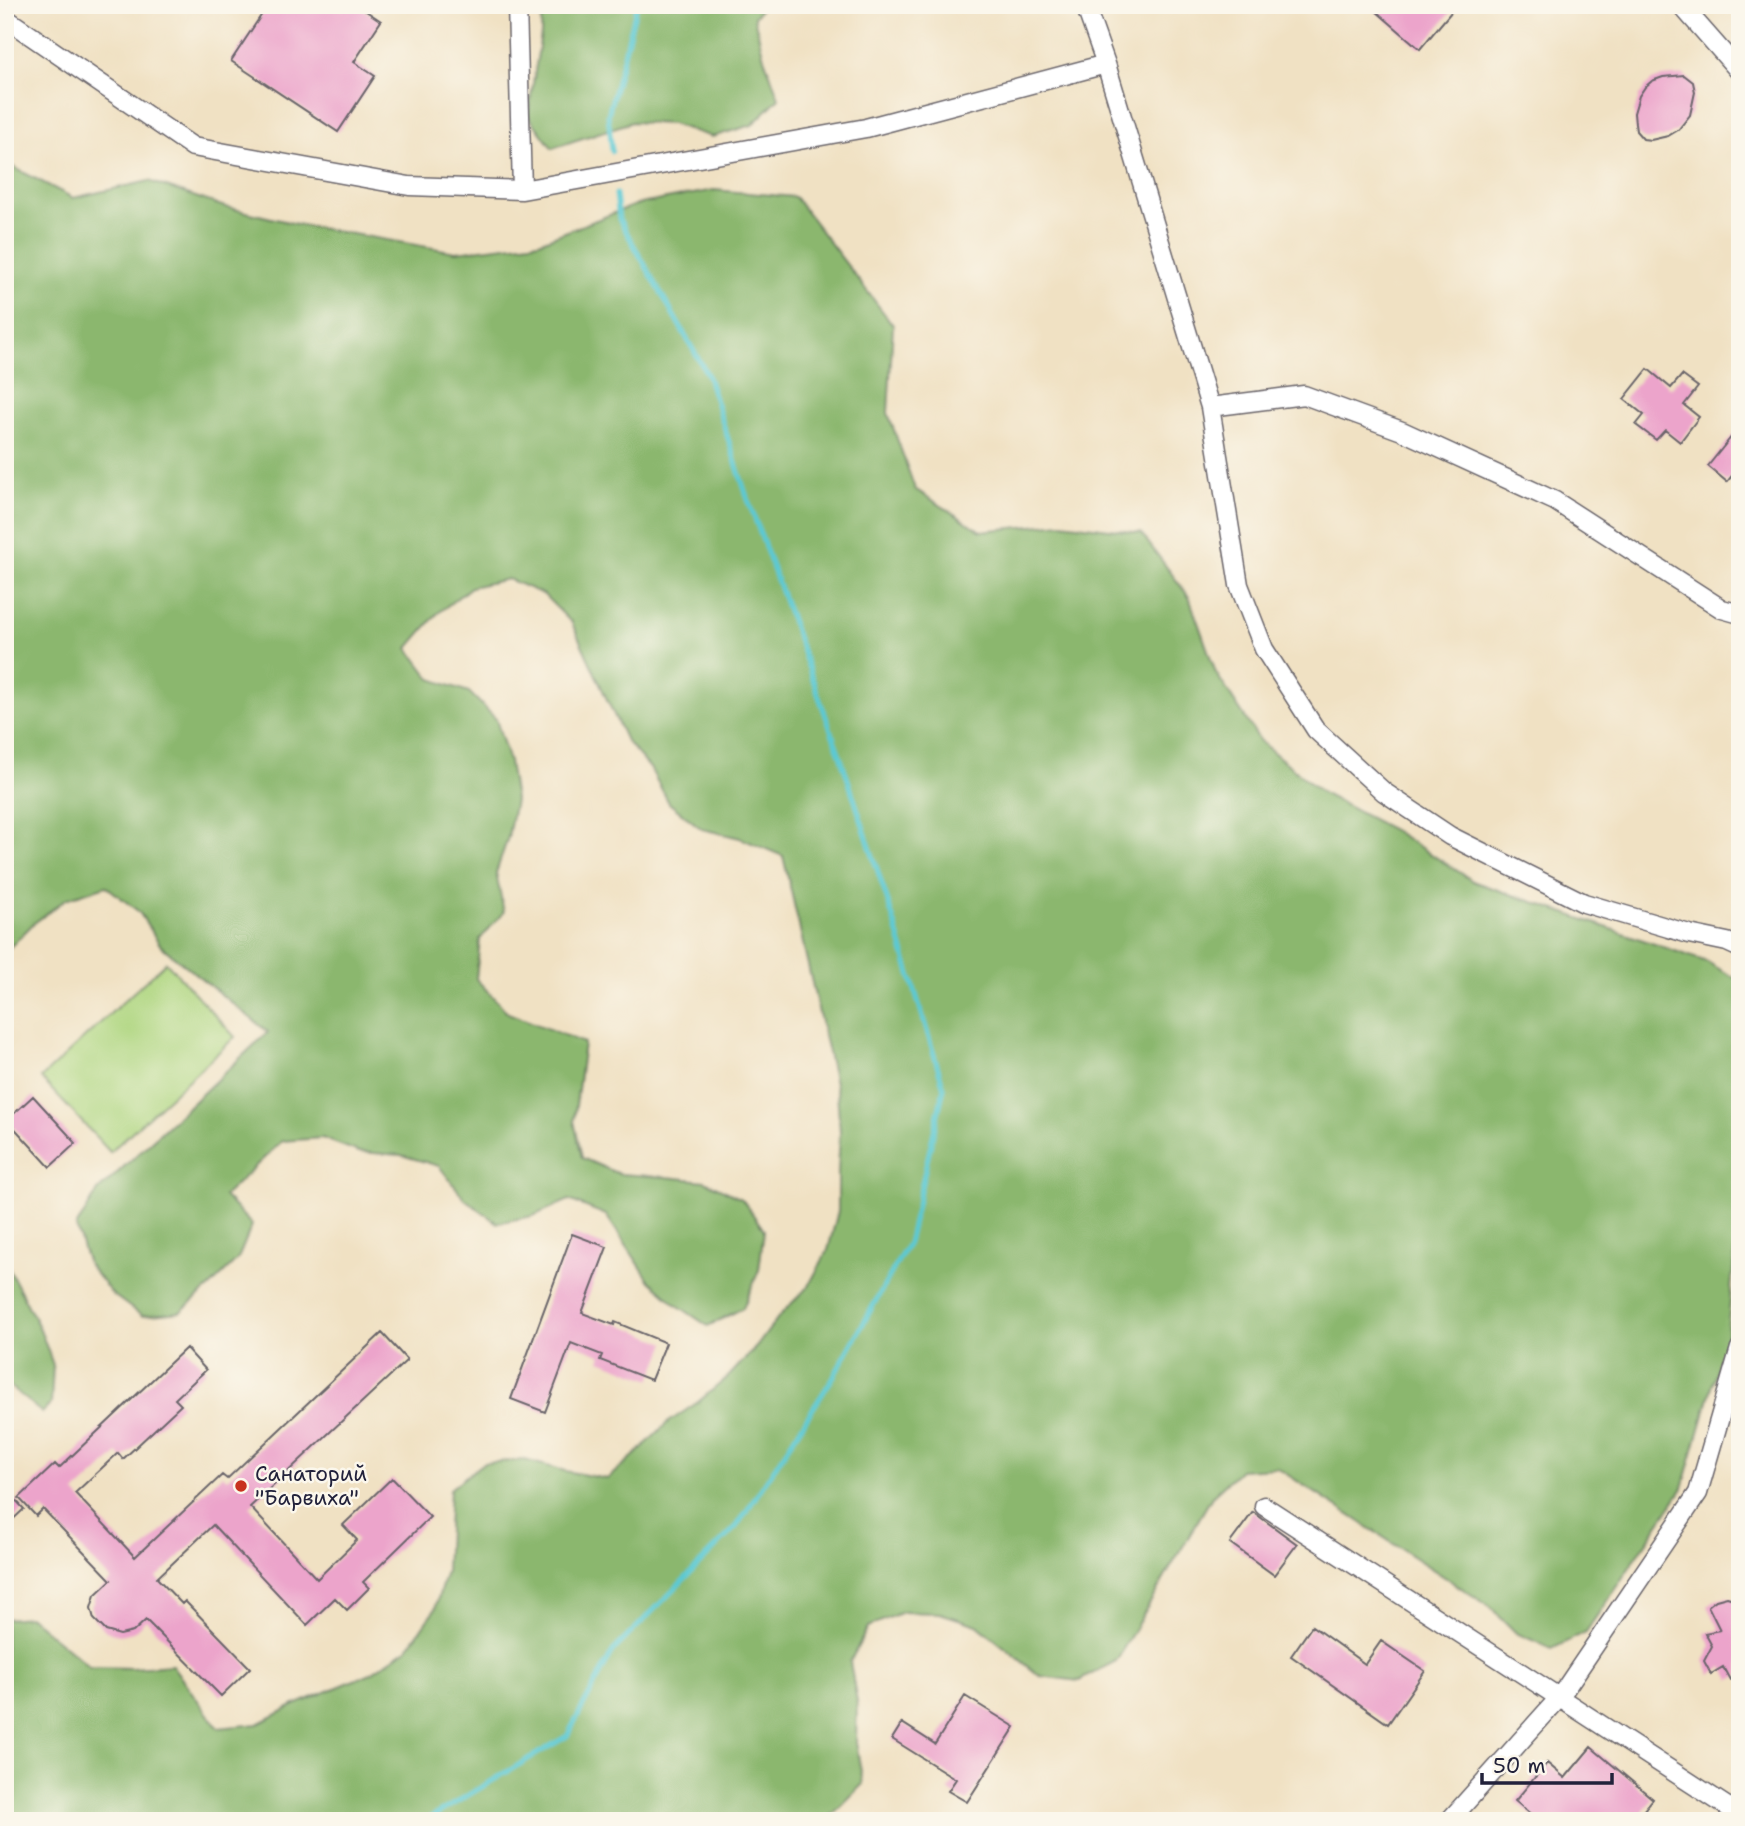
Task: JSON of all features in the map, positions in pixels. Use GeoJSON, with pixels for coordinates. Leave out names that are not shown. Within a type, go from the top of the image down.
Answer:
{"type":"FeatureCollection","features":[{"type":"Feature","properties":{"kind":"street"},"geometry":{"type":"LineString","coordinates":[[517,5],[522,190]]}},
{"type":"Feature","properties":{"kind":"street"},"geometry":{"type":"LineString","coordinates":[[1084,5],[1106,65],[1210,407],[1238,585],[1264,649],[1316,730],[1384,792],[1450,836],[1584,903],[1689,934],[1727,942],[1740,948]]}},
{"type":"Feature","properties":{"kind":"street"},"geometry":{"type":"LineString","coordinates":[[1681,5],[1740,72]]}},
{"type":"Feature","properties":{"kind":"street"},"geometry":{"type":"LineString","coordinates":[[5,18],[193,147],[409,186],[522,190],[866,128],[1106,65]]}},
{"type":"Feature","properties":{"kind":"street"},"geometry":{"type":"LineString","coordinates":[[1210,407],[1304,395],[1402,431],[1555,501],[1722,608],[1740,614]]}},
{"type":"Feature","properties":{"kind":"street"},"geometry":{"type":"LineString","coordinates":[[1449,1821],[1559,1698],[1698,1493],[1740,1348]]}},
{"type":"Feature","properties":{"kind":"street"},"geometry":{"type":"LineString","coordinates":[[1265,1506],[1740,1815]]}},
{"type":"Feature","properties":{"kind":"green space"},"geometry":{"type":"Polygon","coordinates":[[[542,5],[764,5],[754,17],[764,58],[779,98],[752,125],[712,137],[672,124],[632,122],[552,148],[528,115],[541,34],[542,5]]]}},
{"type":"Feature","properties":{"kind":"green space"},"geometry":{"type":"Polygon","coordinates":[[[5,163],[73,198],[149,181],[225,207],[301,225],[456,252],[539,242],[635,205],[714,190],[795,197],[893,325],[888,413],[915,489],[981,531],[1062,523],[1141,533],[1189,597],[1216,673],[1260,741],[1322,793],[1393,830],[1475,882],[1707,962],[1740,981],[1740,1192],[1727,1334],[1683,1488],[1586,1632],[1552,1649],[1516,1633],[1489,1606],[1277,1468],[1240,1470],[1213,1495],[1116,1661],[1079,1681],[1040,1676],[977,1625],[940,1613],[902,1612],[868,1627],[850,1662],[857,1702],[856,1742],[863,1784],[826,1821],[5,1821],[5,1619],[30,1617],[90,1667],[172,1665],[218,1728],[258,1724],[371,1673],[408,1648],[435,1609],[446,1571],[450,1489],[483,1463],[525,1460],[607,1479],[666,1424],[728,1377],[757,1346],[780,1315],[808,1287],[828,1250],[838,1211],[840,1132],[837,1092],[783,856],[740,838],[702,829],[669,803],[650,768],[626,741],[572,623],[543,594],[508,579],[471,587],[437,614],[408,648],[431,679],[469,692],[496,719],[509,762],[515,800],[508,837],[496,873],[504,912],[480,939],[476,979],[508,1013],[584,1043],[574,1121],[582,1158],[619,1174],[705,1181],[742,1199],[764,1230],[759,1270],[743,1308],[708,1326],[677,1305],[650,1281],[606,1215],[569,1200],[533,1216],[497,1223],[465,1199],[439,1166],[401,1155],[359,1152],[322,1138],[282,1141],[224,1196],[252,1225],[238,1259],[180,1312],[142,1316],[112,1294],[88,1264],[76,1227],[98,1191],[268,1032],[161,946],[139,912],[106,886],[66,899],[33,924],[5,952],[5,163]]]}},
{"type":"Feature","properties":{"kind":"green space"},"geometry":{"type":"Polygon","coordinates":[[[166,962],[235,1037],[110,1152],[41,1078],[166,962]]]}},
{"type":"Feature","properties":{"kind":"green space"},"geometry":{"type":"Polygon","coordinates":[[[5,1261],[40,1329],[53,1365],[51,1404],[42,1413],[5,1382],[5,1261]]]}},
{"type":"Feature","properties":{"kind":"building"},"geometry":{"type":"Polygon","coordinates":[[[268,5],[357,5],[381,21],[354,62],[375,76],[338,132],[231,61],[268,5]]]}},
{"type":"Feature","properties":{"kind":"building"},"geometry":{"type":"Polygon","coordinates":[[[1369,5],[1457,5],[1420,49],[1369,5]]]}},
{"type":"Feature","properties":{"kind":"building"},"geometry":{"type":"Polygon","coordinates":[[[1684,75],[1693,82],[1695,92],[1690,115],[1678,130],[1668,136],[1643,139],[1636,131],[1635,124],[1634,113],[1639,96],[1652,81],[1684,75]]]}},
{"type":"Feature","properties":{"kind":"building"},"geometry":{"type":"Polygon","coordinates":[[[1648,369],[1671,388],[1682,375],[1698,387],[1684,405],[1699,417],[1680,442],[1665,430],[1656,440],[1636,425],[1644,415],[1624,399],[1648,369]]]}},
{"type":"Feature","properties":{"kind":"building"},"geometry":{"type":"Polygon","coordinates":[[[1740,426],[1740,466],[1727,482],[1708,466],[1740,426]]]}},
{"type":"Feature","properties":{"kind":"building"},"geometry":{"type":"Polygon","coordinates":[[[33,1096],[76,1143],[50,1167],[7,1120],[33,1096]]]}},
{"type":"Feature","properties":{"kind":"building"},"geometry":{"type":"Polygon","coordinates":[[[572,1234],[607,1247],[582,1313],[614,1325],[615,1322],[666,1343],[651,1380],[600,1360],[602,1355],[571,1343],[545,1412],[511,1399],[572,1234]]]}},
{"type":"Feature","properties":{"kind":"building","name":"Санаторий \"Барвиха\""},"geometry":{"type":"Polygon","coordinates":[[[382,1333],[407,1360],[250,1507],[317,1579],[357,1540],[343,1525],[392,1478],[430,1517],[363,1582],[369,1588],[347,1610],[335,1598],[307,1625],[213,1525],[157,1578],[182,1604],[185,1601],[250,1668],[221,1696],[146,1620],[133,1632],[120,1635],[106,1631],[94,1619],[91,1608],[95,1595],[111,1580],[43,1509],[36,1516],[19,1498],[55,1464],[59,1468],[186,1348],[206,1370],[175,1399],[181,1405],[123,1459],[118,1453],[75,1493],[135,1557],[222,1475],[227,1479],[382,1333]]]}},
{"type":"Feature","properties":{"kind":"building"},"geometry":{"type":"Polygon","coordinates":[[[12,1496],[24,1509],[5,1527],[5,1502],[12,1496]]]}},
{"type":"Feature","properties":{"kind":"building"},"geometry":{"type":"Polygon","coordinates":[[[1253,1512],[1297,1544],[1274,1575],[1230,1543],[1253,1512]]]}},
{"type":"Feature","properties":{"kind":"building"},"geometry":{"type":"Polygon","coordinates":[[[1727,1597],[1740,1601],[1740,1675],[1730,1680],[1723,1667],[1711,1674],[1704,1661],[1712,1646],[1705,1633],[1720,1630],[1708,1606],[1727,1597]]]}},
{"type":"Feature","properties":{"kind":"building"},"geometry":{"type":"Polygon","coordinates":[[[1312,1626],[1365,1664],[1381,1641],[1425,1671],[1388,1724],[1291,1656],[1312,1626]]]}},
{"type":"Feature","properties":{"kind":"building"},"geometry":{"type":"Polygon","coordinates":[[[965,1696],[1015,1727],[967,1802],[948,1791],[956,1779],[892,1739],[902,1723],[935,1744],[965,1696]]]}},
{"type":"Feature","properties":{"kind":"building"},"geometry":{"type":"Polygon","coordinates":[[[1591,1747],[1653,1799],[1635,1821],[1539,1821],[1515,1801],[1547,1763],[1565,1778],[1591,1747]]]}},
{"type":"Feature","properties":{"kind":"waterway"},"geometry":{"type":"LineString","coordinates":[[612,151],[608,115],[637,5]]}},
{"type":"Feature","properties":{"kind":"waterway"},"geometry":{"type":"LineString","coordinates":[[425,1821],[567,1736],[613,1651],[737,1526],[834,1376],[908,1243],[944,1088],[896,927],[841,758],[747,497],[707,374],[619,219],[616,194]]}},
{"type":"Feature","properties":{"kind":"place","name":"Санаторий \"Барвиха\""},"geometry":{"type":"Point","coordinates":[241,1486]}}]}
